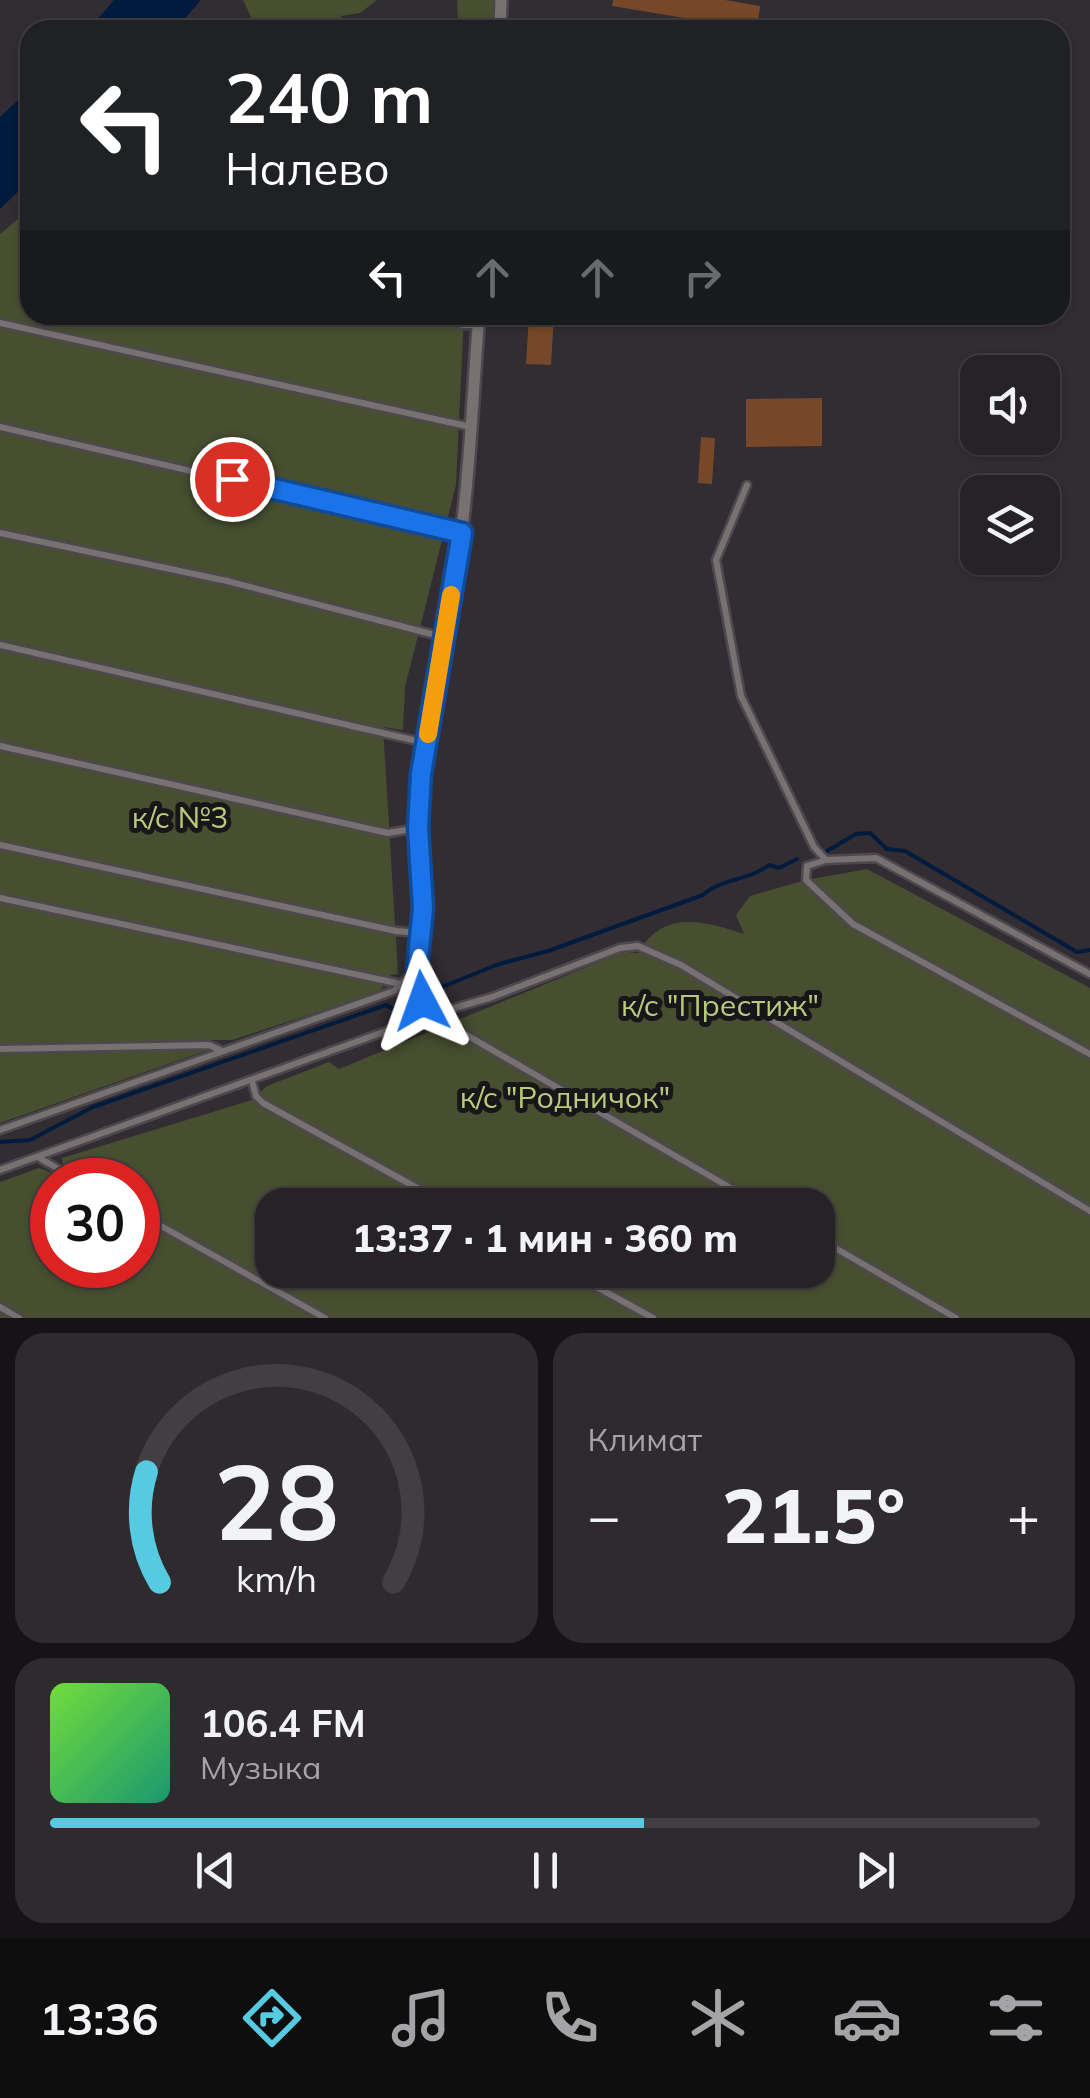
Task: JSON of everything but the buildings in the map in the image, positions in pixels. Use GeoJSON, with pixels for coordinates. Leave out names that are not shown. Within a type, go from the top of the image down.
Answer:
{"type":"FeatureCollection","features":[{"type":"Feature","properties":{"kind":"street"},"geometry":{"type":"LineString","coordinates":[[431,1015],[418,986],[423,908],[418,828],[426,743],[470,467],[478,325]]}},
{"type":"Feature","properties":{"kind":"lane"},"geometry":{"type":"LineString","coordinates":[[0,323],[472,428]]}},
{"type":"Feature","properties":{"kind":"lane"},"geometry":{"type":"LineString","coordinates":[[0,426],[462,533]]}},
{"type":"Feature","properties":{"kind":"lane"},"geometry":{"type":"LineString","coordinates":[[747,485],[716,560],[741,696],[814,847],[826,860]]}},
{"type":"Feature","properties":{"kind":"lane"},"geometry":{"type":"LineString","coordinates":[[0,533],[227,581],[444,638]]}},
{"type":"Feature","properties":{"kind":"lane"},"geometry":{"type":"LineString","coordinates":[[0,645],[426,743]]}},
{"type":"Feature","properties":{"kind":"lane"},"geometry":{"type":"LineString","coordinates":[[0,746],[388,833],[418,828]]}},
{"type":"Feature","properties":{"kind":"lane"},"geometry":{"type":"LineString","coordinates":[[0,844],[396,931],[420,933]]}},
{"type":"Feature","properties":{"kind":"lane"},"geometry":{"type":"LineString","coordinates":[[1090,974],[876,858],[826,860],[807,866],[806,880],[853,924],[1090,1054]]}},
{"type":"Feature","properties":{"kind":"lane"},"geometry":{"type":"LineString","coordinates":[[0,898],[401,984]]}},
{"type":"Feature","properties":{"kind":"lane"},"geometry":{"type":"LineString","coordinates":[[0,1170],[620,948],[642,947],[681,965],[1090,1211]]}},
{"type":"Feature","properties":{"kind":"lane"},"geometry":{"type":"LineString","coordinates":[[0,1130],[394,992],[417,968]]}},
{"type":"Feature","properties":{"kind":"lane"},"geometry":{"type":"LineString","coordinates":[[431,1015],[731,1188]]}},
{"type":"Feature","properties":{"kind":"lane"},"geometry":{"type":"LineString","coordinates":[[0,1050],[209,1045],[222,1050]]}},
{"type":"Feature","properties":{"kind":"lane"},"geometry":{"type":"LineString","coordinates":[[252,1081],[256,1096],[263,1103],[417,1188]]}},
{"type":"Feature","properties":{"kind":"lane"},"geometry":{"type":"LineString","coordinates":[[160,1226],[325,1318]]}},
{"type":"Feature","properties":{"kind":"lane"},"geometry":{"type":"LineString","coordinates":[[835,1248],[956,1318]]}},
{"type":"Feature","properties":{"kind":"lane"},"geometry":{"type":"LineString","coordinates":[[598,1288],[652,1318]]}},
{"type":"Feature","properties":{"kind":"lane"},"geometry":{"type":"LineString","coordinates":[[0,1308],[19,1318]]}},
{"type":"Feature","properties":{"kind":"green space"},"geometry":{"type":"Polygon","coordinates":[[[243,0],[377,0],[360,13],[341,16],[342,20],[249,20],[251,17],[243,0]]]}},
{"type":"Feature","properties":{"kind":"green space"},"geometry":{"type":"Polygon","coordinates":[[[457,0],[495,0],[494,20],[458,20],[457,0]]]}},
{"type":"Feature","properties":{"kind":"green space","name":"к/с №3"},"geometry":{"type":"Polygon","coordinates":[[[20,217],[20,325],[464,325],[456,485],[405,687],[403,730],[383,727],[398,974],[391,975],[379,992],[232,1040],[210,1040],[208,1050],[0,1123],[0,234],[20,217]]]}},
{"type":"Feature","properties":{"kind":"green space"},"geometry":{"type":"Polygon","coordinates":[[[867,869],[1090,988],[1090,1318],[0,1318],[0,1182],[30,1171],[30,1288],[160,1288],[160,1158],[62,1158],[252,1100],[267,1086],[329,1062],[339,1069],[623,952],[638,953],[648,939],[672,924],[714,925],[744,934],[736,915],[750,896],[867,869]]]}},
{"type":"Feature","properties":{"kind":"water"},"geometry":{"type":"Polygon","coordinates":[[[114,0],[201,0],[184,20],[97,20],[114,0]]]}},
{"type":"Feature","properties":{"kind":"water"},"geometry":{"type":"Polygon","coordinates":[[[20,98],[20,190],[0,209],[0,117],[20,98]]]}},
{"type":"Feature","properties":{"kind":"waterway"},"geometry":{"type":"LineString","coordinates":[[827,851],[856,834],[870,833],[887,849],[905,851],[1077,952],[1090,950]]}},
{"type":"Feature","properties":{"kind":"waterway"},"geometry":{"type":"LineString","coordinates":[[437,989],[703,895],[769,865],[779,868],[797,859]]}},
{"type":"Feature","properties":{"kind":"waterway"},"geometry":{"type":"LineString","coordinates":[[0,1142],[30,1140],[93,1107],[386,1005],[397,1011],[414,998]]}},
{"type":"Feature","properties":{"kind":"slow traffic"},"geometry":{"type":"LineString","coordinates":[[428,734],[451,595]]}},
{"type":"Feature","properties":{"kind":"route"},"geometry":{"type":"LineString","coordinates":[[232,479],[462,533],[421,774],[418,828],[423,908],[417,968],[422,1001]]}},
{"type":"Feature","properties":{"kind":"park label","name":"к/с \"Престиж\""},"geometry":{"type":"Point","coordinates":[720,1005]}},
{"type":"Feature","properties":{"kind":"park label","name":"к/с \"Родничок\""},"geometry":{"type":"Point","coordinates":[565,1097]}}]}
